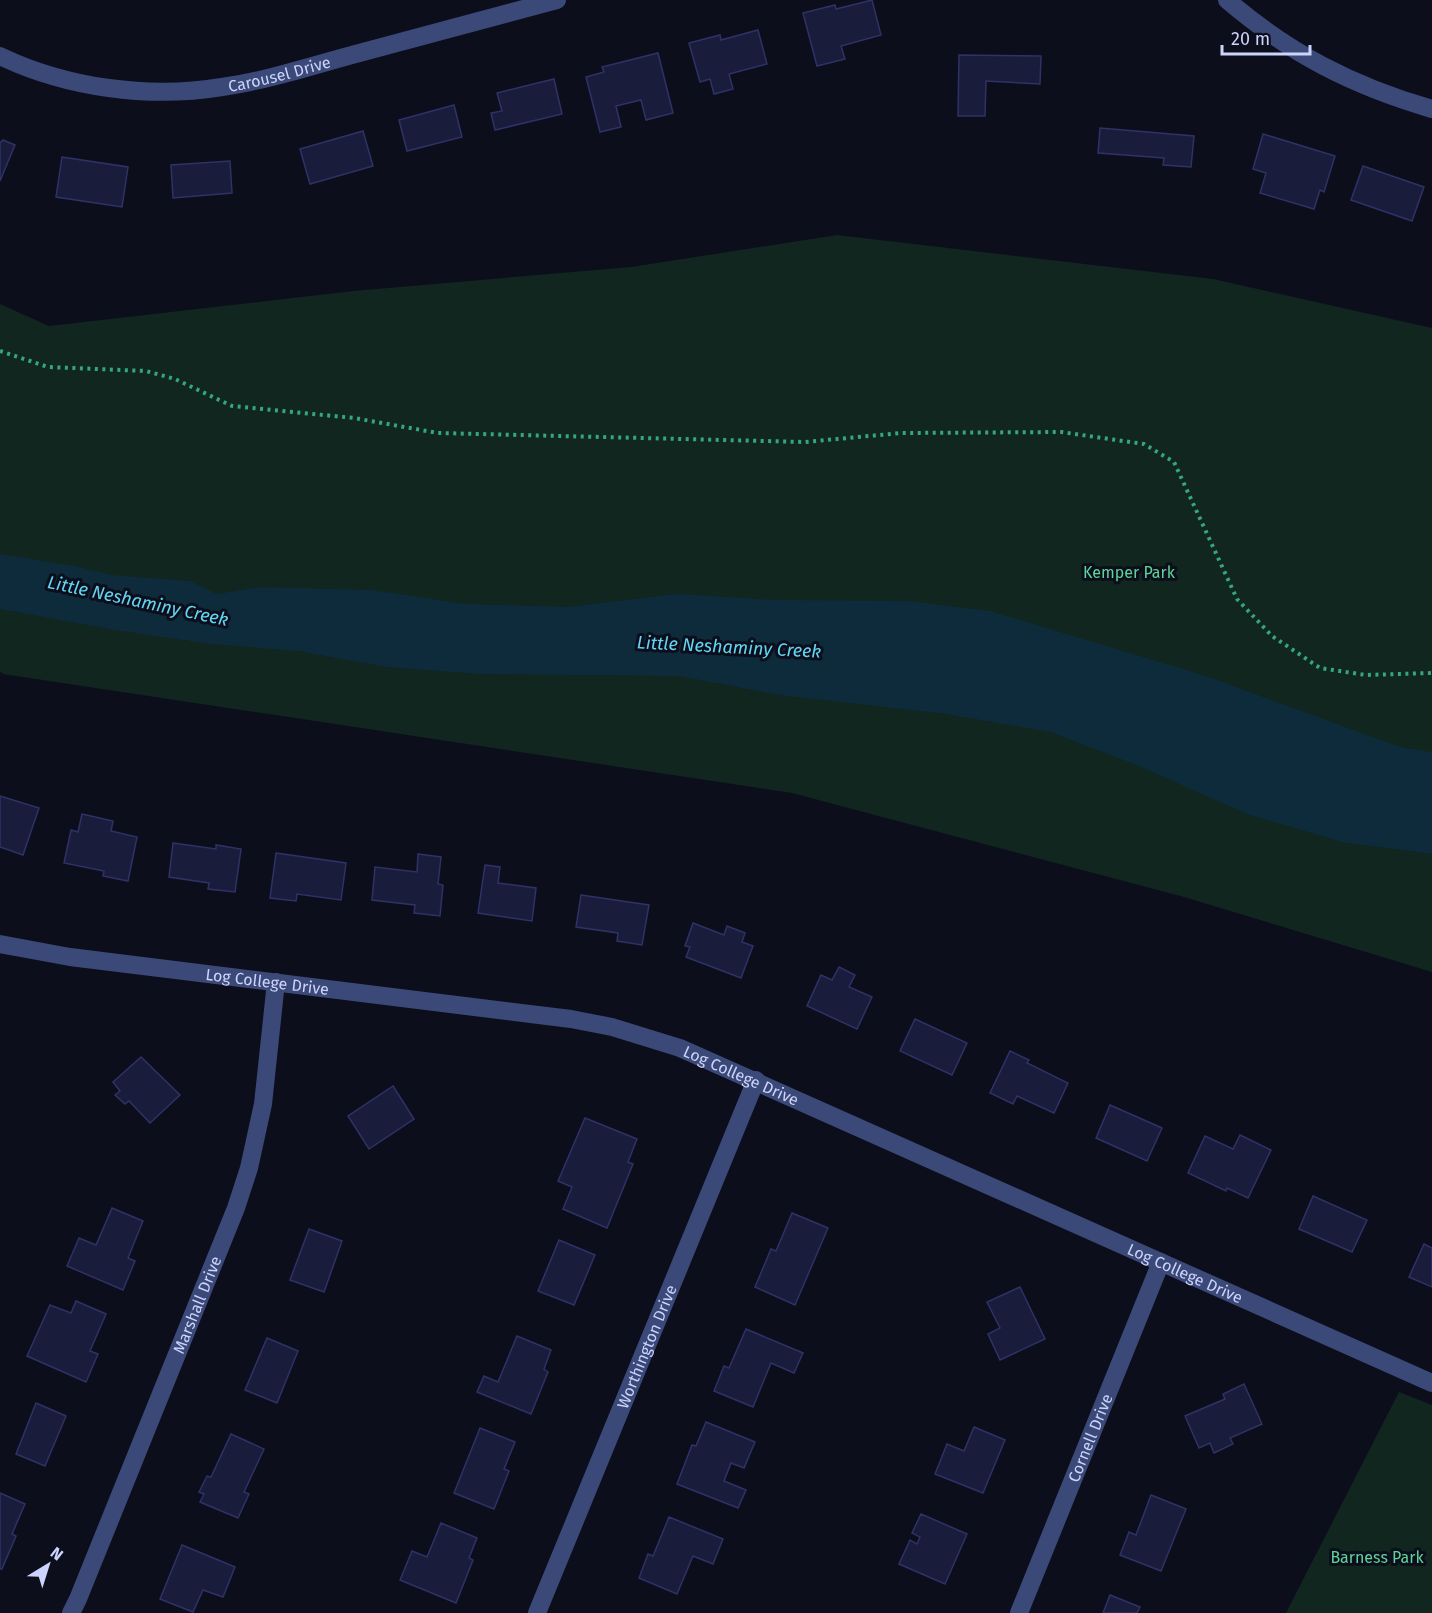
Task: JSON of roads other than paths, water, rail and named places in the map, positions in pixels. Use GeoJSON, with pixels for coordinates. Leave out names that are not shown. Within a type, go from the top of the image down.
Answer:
{"type":"FeatureCollection","features":[{"type":"Feature","properties":{"kind":"street","name":"Carousel Drive"},"geometry":{"type":"LineString","coordinates":[[0,56],[73,81],[116,89],[169,92],[222,87],[274,76],[556,0]]}},
{"type":"Feature","properties":{"kind":"street"},"geometry":{"type":"LineString","coordinates":[[1227,0],[1293,51],[1332,72],[1432,109]]}},
{"type":"Feature","properties":{"kind":"street","name":"Log College Drive"},"geometry":{"type":"LineString","coordinates":[[0,944],[70,957],[571,1019],[612,1027],[680,1048],[756,1080],[1432,1383]]}},
{"type":"Feature","properties":{"kind":"street","name":"Marshall Drive"},"geometry":{"type":"LineString","coordinates":[[71,1613],[236,1208],[249,1168],[263,1104],[276,982]]}},
{"type":"Feature","properties":{"kind":"street","name":"Worthington Drive"},"geometry":{"type":"LineString","coordinates":[[537,1613],[756,1080]]}},
{"type":"Feature","properties":{"kind":"street","name":"Cornell Drive"},"geometry":{"type":"LineString","coordinates":[[1019,1613],[1161,1262]]}},
{"type":"Feature","properties":{"kind":"water","name":"Little Neshaminy Creek"},"geometry":{"type":"Polygon","coordinates":[[[0,554],[75,566],[111,575],[190,581],[217,594],[261,587],[371,590],[465,604],[568,607],[677,594],[776,600],[909,601],[990,611],[1206,676],[1400,747],[1432,752],[1432,854],[1342,842],[1247,814],[1141,767],[1051,732],[946,714],[780,695],[679,676],[480,674],[387,667],[298,651],[212,644],[115,630],[0,609],[0,554]]]}},
{"type":"Feature","properties":{"kind":"park label","name":"Kemper Park"},"geometry":{"type":"Point","coordinates":[1129,572]}},
{"type":"Feature","properties":{"kind":"park label","name":"Barness Park"},"geometry":{"type":"Point","coordinates":[1377,1557]}}]}
